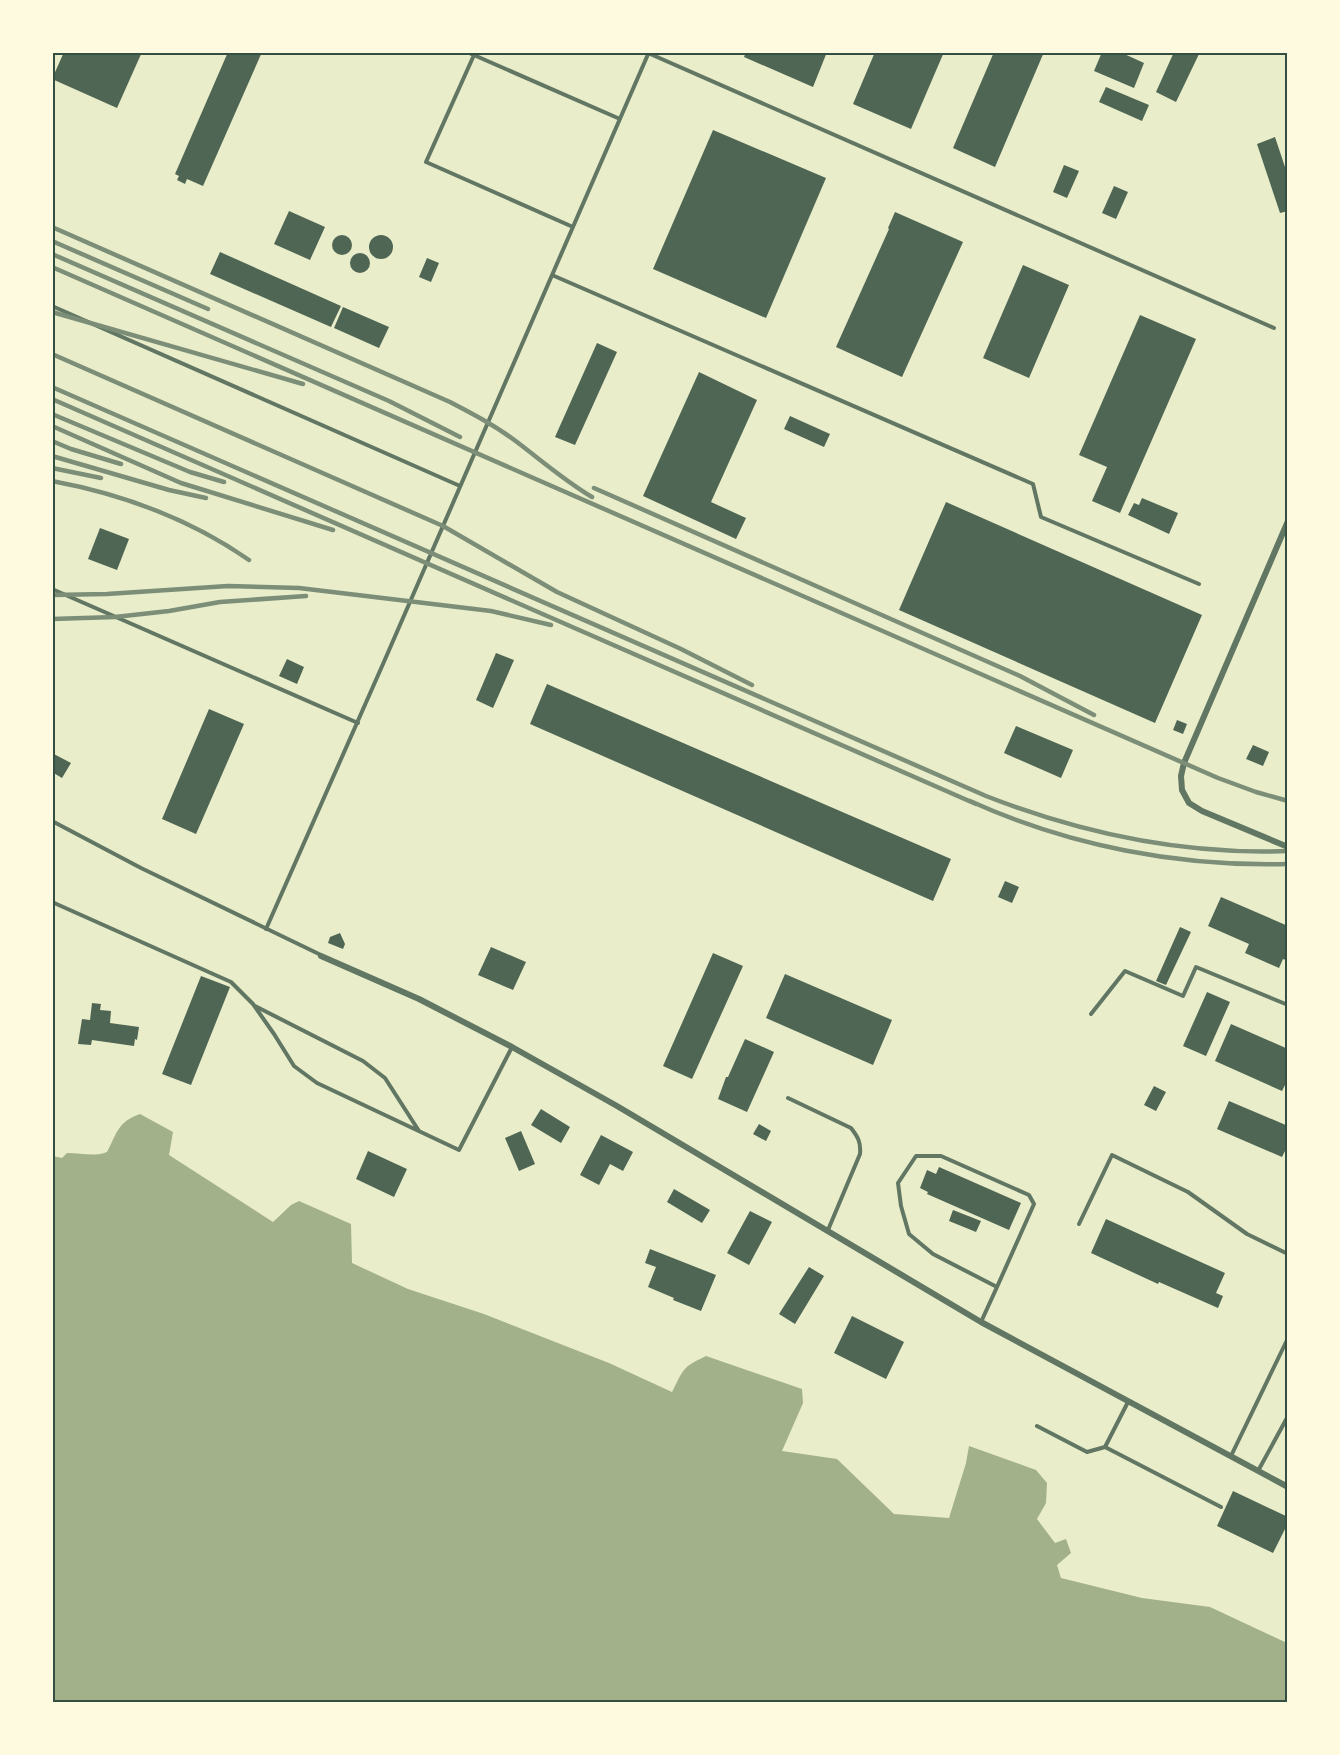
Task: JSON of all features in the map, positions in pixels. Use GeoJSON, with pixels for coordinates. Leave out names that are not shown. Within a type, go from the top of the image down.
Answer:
{"type":"FeatureCollection","features":[{"type":"Feature","properties":{"kind":"street"},"geometry":{"type":"LineString","coordinates":[[1287,521],[1184,763],[1181,776],[1182,790],[1189,803],[1202,811],[1287,848]]}},
{"type":"Feature","properties":{"kind":"street"},"geometry":{"type":"LineString","coordinates":[[321,956],[419,999],[512,1047],[617,1106],[981,1322],[1287,1487]]}},
{"type":"Feature","properties":{"kind":"lane"},"geometry":{"type":"LineString","coordinates":[[467,52],[620,119]]}},
{"type":"Feature","properties":{"kind":"lane"},"geometry":{"type":"LineString","coordinates":[[266,930],[648,53],[1274,328]]}},
{"type":"Feature","properties":{"kind":"lane"},"geometry":{"type":"LineString","coordinates":[[474,55],[426,162],[573,227]]}},
{"type":"Feature","properties":{"kind":"lane"},"geometry":{"type":"LineString","coordinates":[[552,275],[1033,484],[1041,517],[1198,584]]}},
{"type":"Feature","properties":{"kind":"lane"},"geometry":{"type":"LineString","coordinates":[[52,306],[460,486]]}},
{"type":"Feature","properties":{"kind":"lane"},"geometry":{"type":"LineString","coordinates":[[52,590],[357,723]]}},
{"type":"Feature","properties":{"kind":"lane"},"geometry":{"type":"LineString","coordinates":[[52,821],[141,868],[321,956]]}},
{"type":"Feature","properties":{"kind":"lane"},"geometry":{"type":"LineString","coordinates":[[52,902],[231,982],[253,1004],[294,1066],[317,1083],[459,1150],[512,1047]]}},
{"type":"Feature","properties":{"kind":"lane"},"geometry":{"type":"LineString","coordinates":[[1092,1014],[1125,971],[1183,996],[1196,967],[1287,1005]]}},
{"type":"Feature","properties":{"kind":"lane"},"geometry":{"type":"LineString","coordinates":[[253,1004],[363,1061],[385,1078],[419,1132]]}},
{"type":"Feature","properties":{"kind":"lane"},"geometry":{"type":"LineString","coordinates":[[788,1098],[851,1128],[861,1143],[860,1154],[827,1231]]}},
{"type":"Feature","properties":{"kind":"lane"},"geometry":{"type":"LineString","coordinates":[[1079,1224],[1112,1155],[1188,1191],[1247,1234],[1287,1254]]}},
{"type":"Feature","properties":{"kind":"lane"},"geometry":{"type":"LineString","coordinates":[[981,1322],[997,1287],[1034,1204],[1029,1195],[941,1156],[916,1156],[898,1183],[901,1206],[909,1234],[933,1254],[997,1287]]}},
{"type":"Feature","properties":{"kind":"lane"},"geometry":{"type":"LineString","coordinates":[[1231,1457],[1287,1338]]}},
{"type":"Feature","properties":{"kind":"lane"},"geometry":{"type":"LineString","coordinates":[[1105,1447],[1128,1402]]}},
{"type":"Feature","properties":{"kind":"lane"},"geometry":{"type":"LineString","coordinates":[[1258,1472],[1287,1416]]}},
{"type":"Feature","properties":{"kind":"lane"},"geometry":{"type":"LineString","coordinates":[[1037,1426],[1087,1452],[1105,1447],[1221,1507]]}},
{"type":"Feature","properties":{"kind":"shaded area"},"geometry":{"type":"Polygon","coordinates":[[[140,1114],[173,1132],[169,1155],[273,1222],[291,1205],[299,1201],[351,1224],[352,1263],[408,1289],[484,1314],[609,1363],[672,1392],[684,1370],[706,1356],[802,1389],[803,1403],[782,1451],[837,1459],[894,1514],[949,1518],[969,1446],[1036,1470],[1047,1483],[1046,1503],[1037,1519],[1055,1543],[1066,1539],[1071,1553],[1057,1565],[1061,1578],[1142,1598],[1210,1607],[1287,1643],[1287,1702],[53,1702],[53,1156],[62,1158],[67,1153],[93,1155],[107,1152],[123,1124],[140,1114]]]}},
{"type":"Feature","properties":{"kind":"building"},"geometry":{"type":"Polygon","coordinates":[[[64,52],[142,52],[117,108],[52,79],[64,52]]]}},
{"type":"Feature","properties":{"kind":"building"},"geometry":{"type":"Polygon","coordinates":[[[228,52],[262,52],[203,186],[187,179],[185,184],[177,180],[179,176],[175,174],[228,52]]]}},
{"type":"Feature","properties":{"kind":"building"},"geometry":{"type":"Polygon","coordinates":[[[746,52],[827,52],[813,87],[744,57],[746,52]]]}},
{"type":"Feature","properties":{"kind":"building"},"geometry":{"type":"Polygon","coordinates":[[[875,52],[944,52],[911,129],[853,104],[875,52]]]}},
{"type":"Feature","properties":{"kind":"building"},"geometry":{"type":"Polygon","coordinates":[[[994,52],[1044,52],[995,167],[953,148],[994,52]]]}},
{"type":"Feature","properties":{"kind":"building"},"geometry":{"type":"Polygon","coordinates":[[[1102,52],[1120,52],[1144,63],[1134,88],[1094,71],[1102,52]]]}},
{"type":"Feature","properties":{"kind":"building"},"geometry":{"type":"Polygon","coordinates":[[[1174,52],[1200,52],[1176,102],[1156,92],[1174,52]]]}},
{"type":"Feature","properties":{"kind":"building"},"geometry":{"type":"Polygon","coordinates":[[[1106,87],[1149,105],[1142,121],[1099,102],[1106,87]]]}},
{"type":"Feature","properties":{"kind":"building"},"geometry":{"type":"Polygon","coordinates":[[[713,130],[826,178],[766,318],[653,269],[713,130]]]}},
{"type":"Feature","properties":{"kind":"building"},"geometry":{"type":"Polygon","coordinates":[[[1275,137],[1288,176],[1288,211],[1280,213],[1257,144],[1275,137]]]}},
{"type":"Feature","properties":{"kind":"building"},"geometry":{"type":"Polygon","coordinates":[[[1064,165],[1079,171],[1067,198],[1053,192],[1064,165]]]}},
{"type":"Feature","properties":{"kind":"building"},"geometry":{"type":"Polygon","coordinates":[[[1114,186],[1128,192],[1116,219],[1102,213],[1114,186]]]}},
{"type":"Feature","properties":{"kind":"building"},"geometry":{"type":"Polygon","coordinates":[[[289,211],[325,227],[310,260],[274,244],[289,211]]]}},
{"type":"Feature","properties":{"kind":"building"},"geometry":{"type":"Polygon","coordinates":[[[895,212],[963,242],[902,377],[836,347],[895,212]]]}},
{"type":"Feature","properties":{"kind":"building"},"geometry":{"type":"Polygon","coordinates":[[[342,235],[349,238],[352,245],[349,252],[342,255],[335,252],[332,245],[335,238],[342,235]]]}},
{"type":"Feature","properties":{"kind":"building"},"geometry":{"type":"Polygon","coordinates":[[[381,235],[390,238],[393,247],[390,256],[381,259],[372,256],[369,247],[372,238],[381,235]]]}},
{"type":"Feature","properties":{"kind":"building"},"geometry":{"type":"Polygon","coordinates":[[[220,252],[341,306],[331,327],[210,274],[220,252]]]}},
{"type":"Feature","properties":{"kind":"building"},"geometry":{"type":"Polygon","coordinates":[[[360,253],[367,256],[370,263],[367,270],[360,273],[353,270],[350,263],[353,256],[360,253]]]}},
{"type":"Feature","properties":{"kind":"building"},"geometry":{"type":"Polygon","coordinates":[[[427,258],[439,263],[431,282],[419,277],[427,258]]]}},
{"type":"Feature","properties":{"kind":"building"},"geometry":{"type":"Polygon","coordinates":[[[1023,265],[1069,285],[1029,378],[983,358],[1023,265]]]}},
{"type":"Feature","properties":{"kind":"building"},"geometry":{"type":"Polygon","coordinates":[[[343,307],[389,327],[379,348],[334,328],[343,307]]]}},
{"type":"Feature","properties":{"kind":"building"},"geometry":{"type":"Polygon","coordinates":[[[1140,315],[1196,339],[1120,513],[1092,501],[1107,467],[1079,455],[1140,315]]]}},
{"type":"Feature","properties":{"kind":"building"},"geometry":{"type":"Polygon","coordinates":[[[597,343],[617,352],[575,445],[555,437],[597,343]]]}},
{"type":"Feature","properties":{"kind":"building"},"geometry":{"type":"Polygon","coordinates":[[[699,372],[757,400],[711,502],[746,518],[736,539],[643,496],[699,372]]]}},
{"type":"Feature","properties":{"kind":"building"},"geometry":{"type":"Polygon","coordinates":[[[790,416],[830,434],[824,447],[784,429],[790,416]]]}},
{"type":"Feature","properties":{"kind":"building"},"geometry":{"type":"Polygon","coordinates":[[[1142,498],[1178,513],[1169,534],[1128,515],[1134,503],[1139,505],[1142,498]]]}},
{"type":"Feature","properties":{"kind":"building"},"geometry":{"type":"Polygon","coordinates":[[[946,502],[1202,615],[1155,723],[899,610],[946,502]]]}},
{"type":"Feature","properties":{"kind":"building"},"geometry":{"type":"Polygon","coordinates":[[[100,528],[129,539],[117,570],[88,559],[100,528]]]}},
{"type":"Feature","properties":{"kind":"building"},"geometry":{"type":"Polygon","coordinates":[[[496,653],[514,660],[493,708],[476,700],[496,653]]]}},
{"type":"Feature","properties":{"kind":"building"},"geometry":{"type":"Polygon","coordinates":[[[287,659],[304,667],[297,684],[279,676],[287,659]]]}},
{"type":"Feature","properties":{"kind":"building"},"geometry":{"type":"Polygon","coordinates":[[[547,684],[951,859],[933,901],[530,724],[547,684]]]}},
{"type":"Feature","properties":{"kind":"building"},"geometry":{"type":"Polygon","coordinates":[[[209,709],[244,724],[196,834],[162,819],[209,709]]]}},
{"type":"Feature","properties":{"kind":"building"},"geometry":{"type":"Polygon","coordinates":[[[1177,720],[1187,724],[1183,734],[1173,730],[1177,720]]]}},
{"type":"Feature","properties":{"kind":"building"},"geometry":{"type":"Polygon","coordinates":[[[1016,726],[1073,750],[1061,778],[1004,753],[1016,726]]]}},
{"type":"Feature","properties":{"kind":"building"},"geometry":{"type":"Polygon","coordinates":[[[1253,745],[1269,752],[1263,766],[1246,759],[1253,745]]]}},
{"type":"Feature","properties":{"kind":"building"},"geometry":{"type":"Polygon","coordinates":[[[52,753],[71,763],[62,778],[52,772],[52,753]]]}},
{"type":"Feature","properties":{"kind":"building"},"geometry":{"type":"Polygon","coordinates":[[[1005,881],[1019,887],[1012,903],[998,897],[1005,881]]]}},
{"type":"Feature","properties":{"kind":"building"},"geometry":{"type":"Polygon","coordinates":[[[1221,897],[1288,926],[1288,961],[1283,959],[1279,968],[1245,953],[1249,944],[1208,926],[1221,897]]]}},
{"type":"Feature","properties":{"kind":"building"},"geometry":{"type":"Polygon","coordinates":[[[1180,927],[1191,932],[1166,985],[1156,981],[1180,927]]]}},
{"type":"Feature","properties":{"kind":"building"},"geometry":{"type":"Polygon","coordinates":[[[340,933],[345,944],[343,949],[328,943],[330,937],[340,933]]]}},
{"type":"Feature","properties":{"kind":"building"},"geometry":{"type":"Polygon","coordinates":[[[491,947],[526,962],[513,990],[478,975],[491,947]]]}},
{"type":"Feature","properties":{"kind":"building"},"geometry":{"type":"Polygon","coordinates":[[[713,953],[743,966],[692,1079],[663,1066],[713,953]]]}},
{"type":"Feature","properties":{"kind":"building"},"geometry":{"type":"Polygon","coordinates":[[[785,974],[892,1020],[873,1065],[766,1018],[785,974]]]}},
{"type":"Feature","properties":{"kind":"building"},"geometry":{"type":"Polygon","coordinates":[[[201,976],[230,987],[191,1085],[162,1074],[201,976]]]}},
{"type":"Feature","properties":{"kind":"building"},"geometry":{"type":"Polygon","coordinates":[[[1207,992],[1230,1002],[1206,1056],[1183,1046],[1207,992]]]}},
{"type":"Feature","properties":{"kind":"building"},"geometry":{"type":"Polygon","coordinates":[[[92,1003],[101,1004],[100,1010],[111,1011],[110,1023],[139,1027],[134,1046],[92,1040],[91,1045],[78,1044],[82,1019],[90,1020],[92,1003]]]}},
{"type":"Feature","properties":{"kind":"building"},"geometry":{"type":"Polygon","coordinates":[[[1231,1024],[1288,1049],[1288,1079],[1282,1091],[1215,1061],[1231,1024]]]}},
{"type":"Feature","properties":{"kind":"building"},"geometry":{"type":"Polygon","coordinates":[[[745,1039],[774,1052],[747,1112],[718,1099],[745,1039]]]}},
{"type":"Feature","properties":{"kind":"building"},"geometry":{"type":"Polygon","coordinates":[[[1154,1086],[1166,1092],[1156,1111],[1144,1105],[1154,1086]]]}},
{"type":"Feature","properties":{"kind":"building"},"geometry":{"type":"Polygon","coordinates":[[[1229,1101],[1288,1126],[1288,1145],[1282,1157],[1217,1129],[1229,1101]]]}},
{"type":"Feature","properties":{"kind":"building"},"geometry":{"type":"Polygon","coordinates":[[[541,1109],[570,1127],[561,1143],[531,1125],[541,1109]]]}},
{"type":"Feature","properties":{"kind":"building"},"geometry":{"type":"Polygon","coordinates":[[[759,1124],[771,1131],[766,1141],[753,1134],[759,1124]]]}},
{"type":"Feature","properties":{"kind":"building"},"geometry":{"type":"Polygon","coordinates":[[[521,1131],[535,1164],[519,1171],[505,1138],[521,1131]]]}},
{"type":"Feature","properties":{"kind":"building"},"geometry":{"type":"Polygon","coordinates":[[[601,1135],[633,1152],[623,1171],[610,1164],[599,1185],[580,1175],[601,1135]]]}},
{"type":"Feature","properties":{"kind":"building"},"geometry":{"type":"Polygon","coordinates":[[[368,1151],[407,1169],[394,1197],[356,1179],[368,1151]]]}},
{"type":"Feature","properties":{"kind":"building"},"geometry":{"type":"Polygon","coordinates":[[[939,1167],[1021,1203],[1009,1230],[927,1194],[928,1192],[920,1188],[927,1170],[936,1174],[939,1167]]]}},
{"type":"Feature","properties":{"kind":"building"},"geometry":{"type":"Polygon","coordinates":[[[674,1189],[710,1210],[702,1223],[667,1202],[674,1189]]]}},
{"type":"Feature","properties":{"kind":"building"},"geometry":{"type":"Polygon","coordinates":[[[953,1210],[981,1221],[976,1232],[949,1221],[953,1210]]]}},
{"type":"Feature","properties":{"kind":"building"},"geometry":{"type":"Polygon","coordinates":[[[750,1211],[772,1222],[749,1265],[727,1253],[750,1211]]]}},
{"type":"Feature","properties":{"kind":"building"},"geometry":{"type":"Polygon","coordinates":[[[1106,1219],[1225,1273],[1216,1293],[1223,1296],[1218,1308],[1159,1282],[1158,1284],[1091,1253],[1106,1219]]]}},
{"type":"Feature","properties":{"kind":"building"},"geometry":{"type":"Polygon","coordinates":[[[650,1249],[716,1275],[701,1311],[648,1287],[656,1267],[645,1263],[650,1249]]]}},
{"type":"Feature","properties":{"kind":"building"},"geometry":{"type":"Polygon","coordinates":[[[809,1267],[824,1276],[795,1324],[779,1314],[809,1267]]]}},
{"type":"Feature","properties":{"kind":"building"},"geometry":{"type":"Polygon","coordinates":[[[852,1316],[904,1342],[886,1379],[834,1353],[852,1316]]]}},
{"type":"Feature","properties":{"kind":"building"},"geometry":{"type":"Polygon","coordinates":[[[1233,1491],[1288,1517],[1288,1523],[1273,1553],[1217,1526],[1233,1491]]]}},
{"type":"Feature","properties":{"kind":"railway"},"geometry":{"type":"LineString","coordinates":[[52,227],[450,402],[501,431],[592,497]]}},
{"type":"Feature","properties":{"kind":"railway"},"geometry":{"type":"LineString","coordinates":[[52,241],[208,309]]}},
{"type":"Feature","properties":{"kind":"railway"},"geometry":{"type":"LineString","coordinates":[[52,254],[389,401],[460,437]]}},
{"type":"Feature","properties":{"kind":"railway"},"geometry":{"type":"LineString","coordinates":[[52,267],[1218,778],[1288,801]]}},
{"type":"Feature","properties":{"kind":"railway"},"geometry":{"type":"LineString","coordinates":[[52,312],[303,384]]}},
{"type":"Feature","properties":{"kind":"railway"},"geometry":{"type":"LineString","coordinates":[[52,354],[443,526],[557,592],[681,649],[752,685]]}},
{"type":"Feature","properties":{"kind":"railway"},"geometry":{"type":"LineString","coordinates":[[52,387],[986,796],[1059,821],[1134,839],[1210,849],[1288,851]]}},
{"type":"Feature","properties":{"kind":"railway"},"geometry":{"type":"LineString","coordinates":[[52,399],[976,804]]}},
{"type":"Feature","properties":{"kind":"railway"},"geometry":{"type":"LineString","coordinates":[[52,414],[190,472],[224,482]]}},
{"type":"Feature","properties":{"kind":"railway"},"geometry":{"type":"LineString","coordinates":[[52,426],[181,483],[333,530]]}},
{"type":"Feature","properties":{"kind":"railway"},"geometry":{"type":"LineString","coordinates":[[52,441],[121,464]]}},
{"type":"Feature","properties":{"kind":"railway"},"geometry":{"type":"LineString","coordinates":[[52,456],[169,490],[206,498]]}},
{"type":"Feature","properties":{"kind":"railway"},"geometry":{"type":"LineString","coordinates":[[52,468],[101,478]]}},
{"type":"Feature","properties":{"kind":"railway"},"geometry":{"type":"LineString","coordinates":[[52,481],[104,493],[155,510],[203,532],[249,560]]}},
{"type":"Feature","properties":{"kind":"railway"},"geometry":{"type":"LineString","coordinates":[[594,488],[1020,676],[1094,715]]}},
{"type":"Feature","properties":{"kind":"railway"},"geometry":{"type":"LineString","coordinates":[[52,595],[107,594],[228,586],[299,588],[491,611],[551,625]]}},
{"type":"Feature","properties":{"kind":"railway"},"geometry":{"type":"LineString","coordinates":[[52,619],[115,617],[220,602],[306,596]]}},
{"type":"Feature","properties":{"kind":"railway"},"geometry":{"type":"LineString","coordinates":[[970,801],[1046,830],[1085,842],[1125,850],[1206,862],[1288,864]]}}]}
